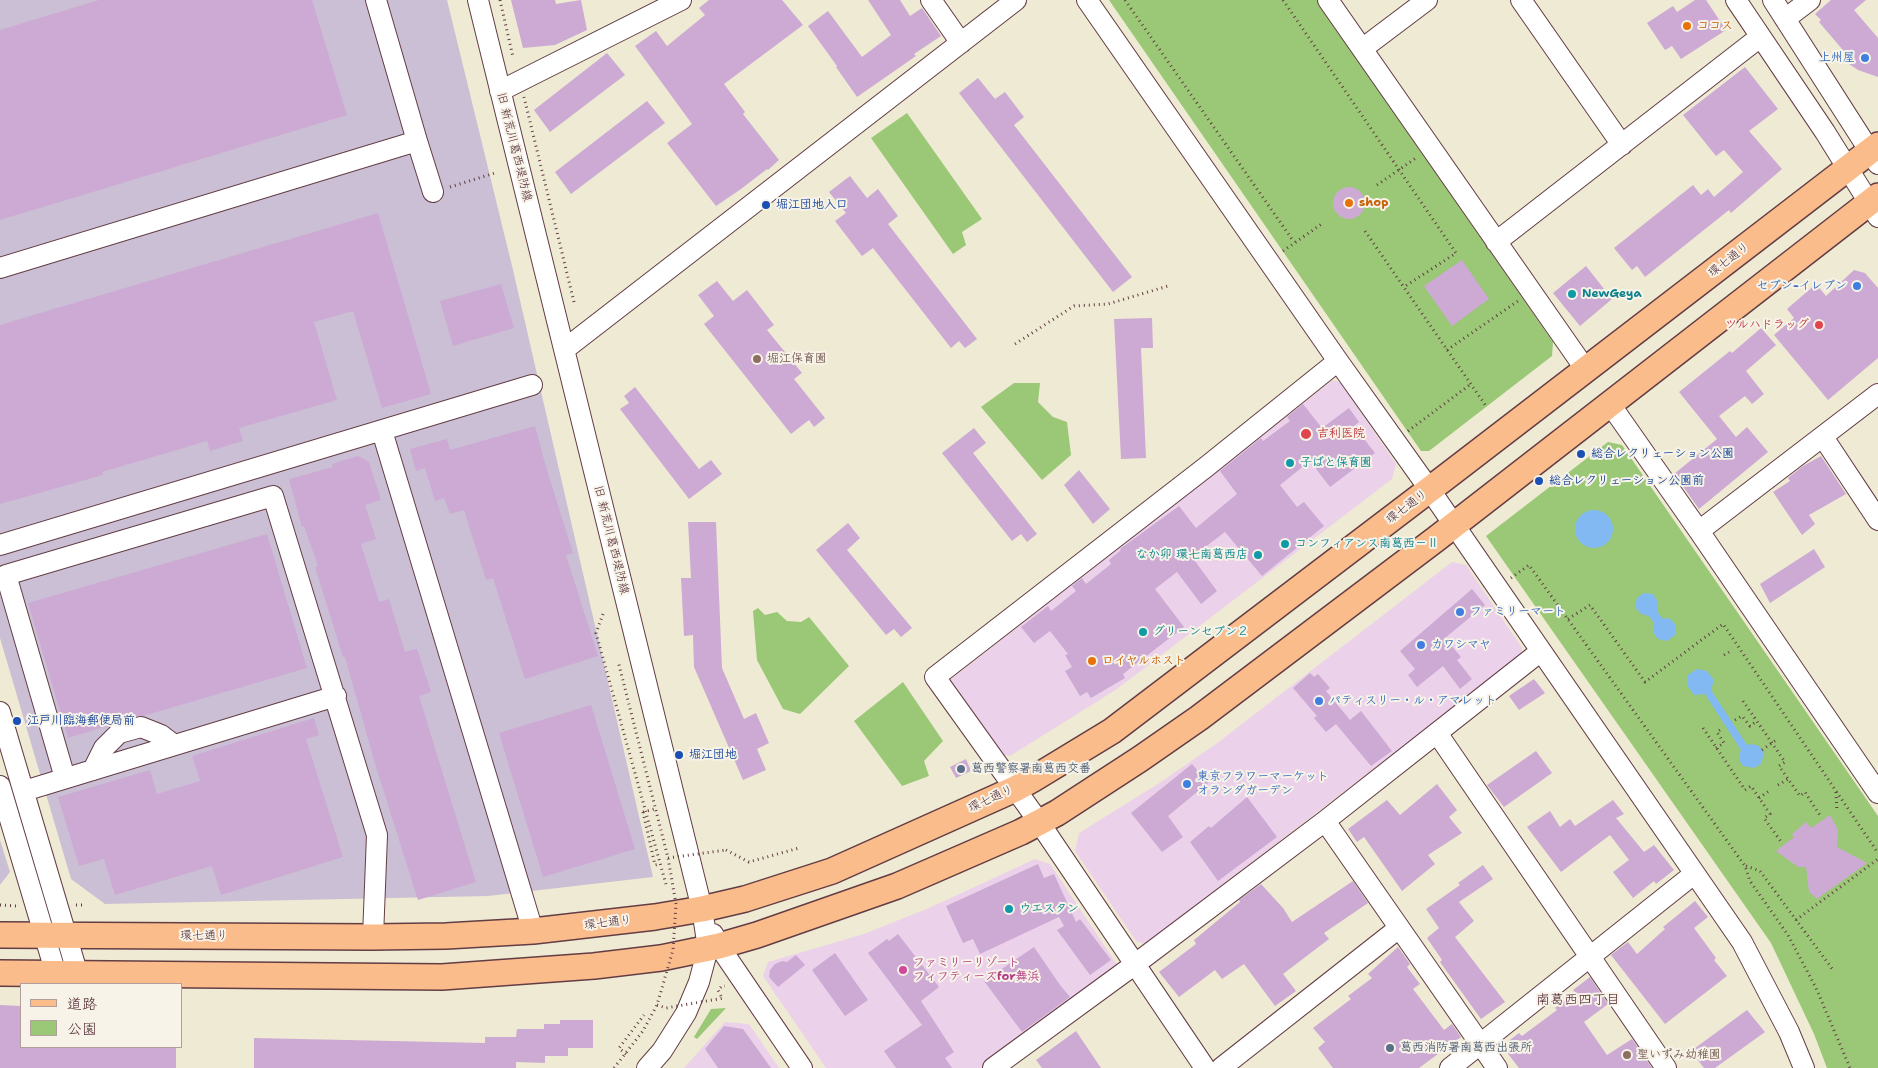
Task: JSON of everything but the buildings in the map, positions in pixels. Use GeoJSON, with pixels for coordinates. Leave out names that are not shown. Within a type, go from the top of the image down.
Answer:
{"type":"FeatureCollection","features":[{"type":"Feature","properties":{"kind":"main road","name":"環七通り"},"geometry":{"type":"LineString","coordinates":[[0,936],[373,937],[446,936],[533,931],[626,921],[702,909],[745,898],[832,871],[1015,789],[1050,770],[1112,731],[1848,169],[1875,153]]}},
{"type":"Feature","properties":{"kind":"main road"},"geometry":{"type":"LineString","coordinates":[[0,973],[442,977],[594,966],[661,958],[713,947],[757,935],[897,886],[1038,822],[1098,788],[1199,718],[1610,404],[1875,205]]}},
{"type":"Feature","properties":{"kind":"street"},"geometry":{"type":"LineString","coordinates":[[376,0],[433,192]]}},
{"type":"Feature","properties":{"kind":"street","name":"旧 新荒川葛西堤防線"},"geometry":{"type":"LineString","coordinates":[[478,0],[702,909],[713,947],[686,1013],[662,1051],[647,1068]]}},
{"type":"Feature","properties":{"kind":"street"},"geometry":{"type":"LineString","coordinates":[[500,91],[681,0]]}},
{"type":"Feature","properties":{"kind":"street"},"geometry":{"type":"LineString","coordinates":[[931,0],[961,43]]}},
{"type":"Feature","properties":{"kind":"street"},"geometry":{"type":"LineString","coordinates":[[564,349],[1016,0]]}},
{"type":"Feature","properties":{"kind":"street"},"geometry":{"type":"LineString","coordinates":[[1087,0],[1430,490],[1742,942],[1789,1032],[1804,1068]]}},
{"type":"Feature","properties":{"kind":"street"},"geometry":{"type":"LineString","coordinates":[[1328,0],[1586,370]]}},
{"type":"Feature","properties":{"kind":"street"},"geometry":{"type":"LineString","coordinates":[[1362,49],[1427,0]]}},
{"type":"Feature","properties":{"kind":"street"},"geometry":{"type":"LineString","coordinates":[[1522,0],[1622,145]]}},
{"type":"Feature","properties":{"kind":"street"},"geometry":{"type":"LineString","coordinates":[[1736,0],[1848,169],[1875,205]]}},
{"type":"Feature","properties":{"kind":"street"},"geometry":{"type":"LineString","coordinates":[[1773,0],[1875,153]]}},
{"type":"Feature","properties":{"kind":"street"},"geometry":{"type":"LineString","coordinates":[[1785,19],[1810,0]]}},
{"type":"Feature","properties":{"kind":"street"},"geometry":{"type":"LineString","coordinates":[[1496,242],[1760,37]]}},
{"type":"Feature","properties":{"kind":"street"},"geometry":{"type":"LineString","coordinates":[[0,268],[417,141]]}},
{"type":"Feature","properties":{"kind":"street"},"geometry":{"type":"LineString","coordinates":[[1205,1068],[1038,822],[935,677],[1206,467],[1338,361]]}},
{"type":"Feature","properties":{"kind":"street"},"geometry":{"type":"LineString","coordinates":[[0,545],[532,385]]}},
{"type":"Feature","properties":{"kind":"street"},"geometry":{"type":"LineString","coordinates":[[1699,531],[1878,394]]}},
{"type":"Feature","properties":{"kind":"street"},"geometry":{"type":"LineString","coordinates":[[1610,404],[1876,786]]}},
{"type":"Feature","properties":{"kind":"street"},"geometry":{"type":"LineString","coordinates":[[382,431],[533,931]]}},
{"type":"Feature","properties":{"kind":"street"},"geometry":{"type":"LineString","coordinates":[[1824,437],[1878,520]]}},
{"type":"Feature","properties":{"kind":"street"},"geometry":{"type":"LineString","coordinates":[[65,778],[6,575],[273,496],[336,696],[377,835],[373,937]]}},
{"type":"Feature","properties":{"kind":"street"},"geometry":{"type":"LineString","coordinates":[[1000,1066],[1325,821],[1541,651]]}},
{"type":"Feature","properties":{"kind":"street"},"geometry":{"type":"LineString","coordinates":[[24,791],[336,696]]}},
{"type":"Feature","properties":{"kind":"street"},"geometry":{"type":"LineString","coordinates":[[0,712],[24,791],[56,936],[67,974]]}},
{"type":"Feature","properties":{"kind":"street"},"geometry":{"type":"LineString","coordinates":[[93,770],[104,748],[119,733],[141,727],[161,735],[174,745]]}},
{"type":"Feature","properties":{"kind":"street"},"geometry":{"type":"LineString","coordinates":[[1437,733],[1666,1068]]}},
{"type":"Feature","properties":{"kind":"street"},"geometry":{"type":"LineString","coordinates":[[0,786],[56,936]]}},
{"type":"Feature","properties":{"kind":"street"},"geometry":{"type":"LineString","coordinates":[[1325,821],[1496,1068]]}},
{"type":"Feature","properties":{"kind":"street"},"geometry":{"type":"LineString","coordinates":[[1450,1068],[1694,874]]}},
{"type":"Feature","properties":{"kind":"street"},"geometry":{"type":"LineString","coordinates":[[1221,1068],[1399,928]]}},
{"type":"Feature","properties":{"kind":"street"},"geometry":{"type":"LineString","coordinates":[[713,947],[802,1068]]}},
{"type":"Feature","properties":{"kind":"path"},"geometry":{"type":"LineString","coordinates":[[500,0],[514,57]]}},
{"type":"Feature","properties":{"kind":"path"},"geometry":{"type":"LineString","coordinates":[[1125,0],[1294,242]]}},
{"type":"Feature","properties":{"kind":"path"},"geometry":{"type":"LineString","coordinates":[[1283,0],[1456,253],[1404,287]]}},
{"type":"Feature","properties":{"kind":"path"},"geometry":{"type":"LineString","coordinates":[[523,94],[574,302]]}},
{"type":"Feature","properties":{"kind":"path"},"geometry":{"type":"LineString","coordinates":[[1377,185],[1423,154]]}},
{"type":"Feature","properties":{"kind":"path"},"geometry":{"type":"LineString","coordinates":[[433,192],[495,173]]}},
{"type":"Feature","properties":{"kind":"path"},"geometry":{"type":"LineString","coordinates":[[1283,251],[1323,223]]}},
{"type":"Feature","properties":{"kind":"path"},"geometry":{"type":"LineString","coordinates":[[1365,231],[1486,406]]}},
{"type":"Feature","properties":{"kind":"path"},"geometry":{"type":"LineString","coordinates":[[1015,344],[1074,306],[1108,304],[1168,286]]}},
{"type":"Feature","properties":{"kind":"path"},"geometry":{"type":"LineString","coordinates":[[1447,350],[1522,297]]}},
{"type":"Feature","properties":{"kind":"path"},"geometry":{"type":"LineString","coordinates":[[1408,432],[1471,384]]}},
{"type":"Feature","properties":{"kind":"path"},"geometry":{"type":"LineString","coordinates":[[1509,580],[1529,564],[1745,866],[1750,882],[1788,935],[1816,988],[1850,1068]]}},
{"type":"Feature","properties":{"kind":"path"},"geometry":{"type":"LineString","coordinates":[[1568,619],[1590,605],[1644,682],[1723,624],[1878,853]]}},
{"type":"Feature","properties":{"kind":"path"},"geometry":{"type":"LineString","coordinates":[[603,614],[596,633],[667,888]]}},
{"type":"Feature","properties":{"kind":"path"},"geometry":{"type":"LineString","coordinates":[[1724,656],[1728,652]]}},
{"type":"Feature","properties":{"kind":"path"},"geometry":{"type":"LineString","coordinates":[[614,1068],[643,1031],[656,1005],[673,950],[676,904],[668,858],[618,661]]}},
{"type":"Feature","properties":{"kind":"path"},"geometry":{"type":"LineString","coordinates":[[1743,701],[1774,741],[1786,762],[1779,766],[1800,796],[1805,792],[1821,817]]}},
{"type":"Feature","properties":{"kind":"path"},"geometry":{"type":"LineString","coordinates":[[1735,720],[1742,716],[1750,726],[1757,721]]}},
{"type":"Feature","properties":{"kind":"path"},"geometry":{"type":"LineString","coordinates":[[1703,728],[1745,790],[1751,786],[1770,814],[1764,818],[1782,843]]}},
{"type":"Feature","properties":{"kind":"path"},"geometry":{"type":"LineString","coordinates":[[1716,748],[1724,742],[1717,732],[1723,728]]}},
{"type":"Feature","properties":{"kind":"path"},"geometry":{"type":"LineString","coordinates":[[1762,750],[1774,741]]}},
{"type":"Feature","properties":{"kind":"path"},"geometry":{"type":"LineString","coordinates":[[1778,785],[1788,779]]}},
{"type":"Feature","properties":{"kind":"path"},"geometry":{"type":"LineString","coordinates":[[1759,798],[1769,791]]}},
{"type":"Feature","properties":{"kind":"path"},"geometry":{"type":"LineString","coordinates":[[1836,791],[1837,811]]}},
{"type":"Feature","properties":{"kind":"path"},"geometry":{"type":"LineString","coordinates":[[655,809],[643,812],[655,865],[660,864]]}},
{"type":"Feature","properties":{"kind":"path"},"geometry":{"type":"LineString","coordinates":[[668,858],[726,850],[749,862],[799,848]]}},
{"type":"Feature","properties":{"kind":"path"},"geometry":{"type":"LineString","coordinates":[[1796,920],[1878,859]]}},
{"type":"Feature","properties":{"kind":"path"},"geometry":{"type":"LineString","coordinates":[[1745,866],[1760,871],[1833,970]]}},
{"type":"Feature","properties":{"kind":"path"},"geometry":{"type":"LineString","coordinates":[[721,996],[719,988],[725,986],[728,989]]}},
{"type":"Feature","properties":{"kind":"path"},"geometry":{"type":"LineString","coordinates":[[656,1005],[666,1008],[728,996]]}},
{"type":"Feature","properties":{"kind":"path"},"geometry":{"type":"LineString","coordinates":[[626,1054],[619,1048],[644,1016]]}},
{"type":"Feature","properties":{"kind":"shaded area"},"geometry":{"type":"Polygon","coordinates":[[[0,0],[447,0],[513,270],[653,877],[488,896],[105,904],[71,879],[0,638],[0,0]]]}},
{"type":"Feature","properties":{"kind":"shaded area"},"geometry":{"type":"Polygon","coordinates":[[[1333,380],[1341,383],[1396,464],[1392,479],[1117,689],[1010,756],[1003,755],[950,680],[1333,380]]]}},
{"type":"Feature","properties":{"kind":"shaded area"},"geometry":{"type":"Polygon","coordinates":[[[1452,562],[1466,565],[1522,648],[1521,656],[1145,944],[1136,941],[1075,851],[1079,833],[1161,782],[1216,744],[1452,562]]]}},
{"type":"Feature","properties":{"kind":"shaded area"},"geometry":{"type":"Polygon","coordinates":[[[0,840],[10,872],[0,885],[0,840]]]}},
{"type":"Feature","properties":{"kind":"shaded area"},"geometry":{"type":"Polygon","coordinates":[[[1035,859],[1050,864],[1118,966],[987,1068],[826,1068],[763,976],[768,962],[864,934],[929,908],[1035,859]]]}},
{"type":"Feature","properties":{"kind":"shaded area"},"geometry":{"type":"Polygon","coordinates":[[[725,1022],[749,1024],[779,1068],[684,1068],[725,1022]]]}},
{"type":"Feature","properties":{"kind":"green space"},"geometry":{"type":"Polygon","coordinates":[[[1109,0],[1317,0],[1553,342],[1552,356],[1429,451],[1421,451],[1109,0]]]}},
{"type":"Feature","properties":{"kind":"green space"},"geometry":{"type":"Polygon","coordinates":[[[907,113],[982,219],[962,232],[966,245],[953,254],[871,138],[907,113]]]}},
{"type":"Feature","properties":{"kind":"green space"},"geometry":{"type":"Polygon","coordinates":[[[1014,383],[1040,383],[1038,402],[1053,417],[1067,422],[1071,455],[1042,480],[981,407],[1014,383]]]}},
{"type":"Feature","properties":{"kind":"green space"},"geometry":{"type":"Polygon","coordinates":[[[1608,442],[1622,445],[1878,816],[1878,1068],[1827,1068],[1814,1034],[1771,943],[1486,536],[1608,442]]]}},
{"type":"Feature","properties":{"kind":"green space"},"geometry":{"type":"Polygon","coordinates":[[[758,608],[765,615],[777,612],[787,621],[801,622],[809,617],[849,666],[800,714],[783,709],[757,660],[753,611],[758,608]]]}},
{"type":"Feature","properties":{"kind":"green space"},"geometry":{"type":"Polygon","coordinates":[[[903,682],[943,741],[924,761],[929,776],[902,786],[854,721],[903,682]]]}},
{"type":"Feature","properties":{"kind":"green space"},"geometry":{"type":"Polygon","coordinates":[[[726,1008],[697,1039],[694,1037],[711,1009],[726,1008]]]}},
{"type":"Feature","properties":{"kind":"water"},"geometry":{"type":"Polygon","coordinates":[[[1594,510],[1608,515],[1613,529],[1608,543],[1594,548],[1580,543],[1575,529],[1580,515],[1594,510]]]}},
{"type":"Feature","properties":{"kind":"water"},"geometry":{"type":"Polygon","coordinates":[[[1644,593],[1653,594],[1658,602],[1657,611],[1662,618],[1671,619],[1676,626],[1675,635],[1667,641],[1658,639],[1653,632],[1654,623],[1649,616],[1641,614],[1635,607],[1637,598],[1644,593]]]}},
{"type":"Feature","properties":{"kind":"water"},"geometry":{"type":"Polygon","coordinates":[[[1697,669],[1707,671],[1714,680],[1711,690],[1747,745],[1759,746],[1764,753],[1761,764],[1754,768],[1743,766],[1739,760],[1741,750],[1705,694],[1694,695],[1687,685],[1688,675],[1697,669]]]}},
{"type":"Feature","properties":{"kind":"place","name":"ココス"},"geometry":{"type":"Point","coordinates":[1687,26]}},
{"type":"Feature","properties":{"kind":"place","name":"上州屋"},"geometry":{"type":"Point","coordinates":[1865,58]}},
{"type":"Feature","properties":{"kind":"place","name":"shop"},"geometry":{"type":"Point","coordinates":[1349,203]}},
{"type":"Feature","properties":{"kind":"place","name":"堀江団地入口"},"geometry":{"type":"Point","coordinates":[766,205]}},
{"type":"Feature","properties":{"kind":"place","name":"セブン-イレブン"},"geometry":{"type":"Point","coordinates":[1857,286]}},
{"type":"Feature","properties":{"kind":"place","name":"NewGeya"},"geometry":{"type":"Point","coordinates":[1572,294]}},
{"type":"Feature","properties":{"kind":"place","name":"ツルハドラッグ"},"geometry":{"type":"Point","coordinates":[1819,325]}},
{"type":"Feature","properties":{"kind":"place","name":"堀江保育園"},"geometry":{"type":"Point","coordinates":[757,359]}},
{"type":"Feature","properties":{"kind":"place","name":"吉利医院"},"geometry":{"type":"Point","coordinates":[1306,434]}},
{"type":"Feature","properties":{"kind":"place","name":"総合レクリェーション公園"},"geometry":{"type":"Point","coordinates":[1581,454]}},
{"type":"Feature","properties":{"kind":"place","name":"子ばと保育園"},"geometry":{"type":"Point","coordinates":[1290,463]}},
{"type":"Feature","properties":{"kind":"place","name":"総合レクリェーション公園前"},"geometry":{"type":"Point","coordinates":[1539,481]}},
{"type":"Feature","properties":{"kind":"place","name":"コンフィアンス南葛西－Ⅱ"},"geometry":{"type":"Point","coordinates":[1285,544]}},
{"type":"Feature","properties":{"kind":"place","name":"なか卯 環七南葛西店"},"geometry":{"type":"Point","coordinates":[1258,555]}},
{"type":"Feature","properties":{"kind":"place","name":"ファミリーマート"},"geometry":{"type":"Point","coordinates":[1460,612]}},
{"type":"Feature","properties":{"kind":"place","name":"グリーンセブン２"},"geometry":{"type":"Point","coordinates":[1143,632]}},
{"type":"Feature","properties":{"kind":"place","name":"カワシマヤ"},"geometry":{"type":"Point","coordinates":[1421,645]}},
{"type":"Feature","properties":{"kind":"place","name":"ロイヤルホスト"},"geometry":{"type":"Point","coordinates":[1092,661]}},
{"type":"Feature","properties":{"kind":"place","name":"パティスリー・ル・アマレット"},"geometry":{"type":"Point","coordinates":[1319,701]}},
{"type":"Feature","properties":{"kind":"place","name":"江戸川臨海郵便局前"},"geometry":{"type":"Point","coordinates":[17,721]}},
{"type":"Feature","properties":{"kind":"place","name":"堀江団地"},"geometry":{"type":"Point","coordinates":[679,755]}},
{"type":"Feature","properties":{"kind":"place","name":"葛西警察署南葛西交番"},"geometry":{"type":"Point","coordinates":[961,769]}},
{"type":"Feature","properties":{"kind":"place","name":"東京フラワーマーケット オランダガーデン"},"geometry":{"type":"Point","coordinates":[1187,784]}},
{"type":"Feature","properties":{"kind":"place","name":"ウエスタン"},"geometry":{"type":"Point","coordinates":[1009,909]}},
{"type":"Feature","properties":{"kind":"place","name":"ファミリーリゾート フィフティーズfor舞浜"},"geometry":{"type":"Point","coordinates":[903,970]}},
{"type":"Feature","properties":{"kind":"place","name":"葛西消防署南葛西出張所"},"geometry":{"type":"Point","coordinates":[1390,1048]}},
{"type":"Feature","properties":{"kind":"place","name":"聖いずみ幼稚園"},"geometry":{"type":"Point","coordinates":[1627,1055]}},
{"type":"Feature","properties":{"kind":"district","name":"南葛西四丁目"},"geometry":{"type":"Point","coordinates":[1578,1000]}}]}
